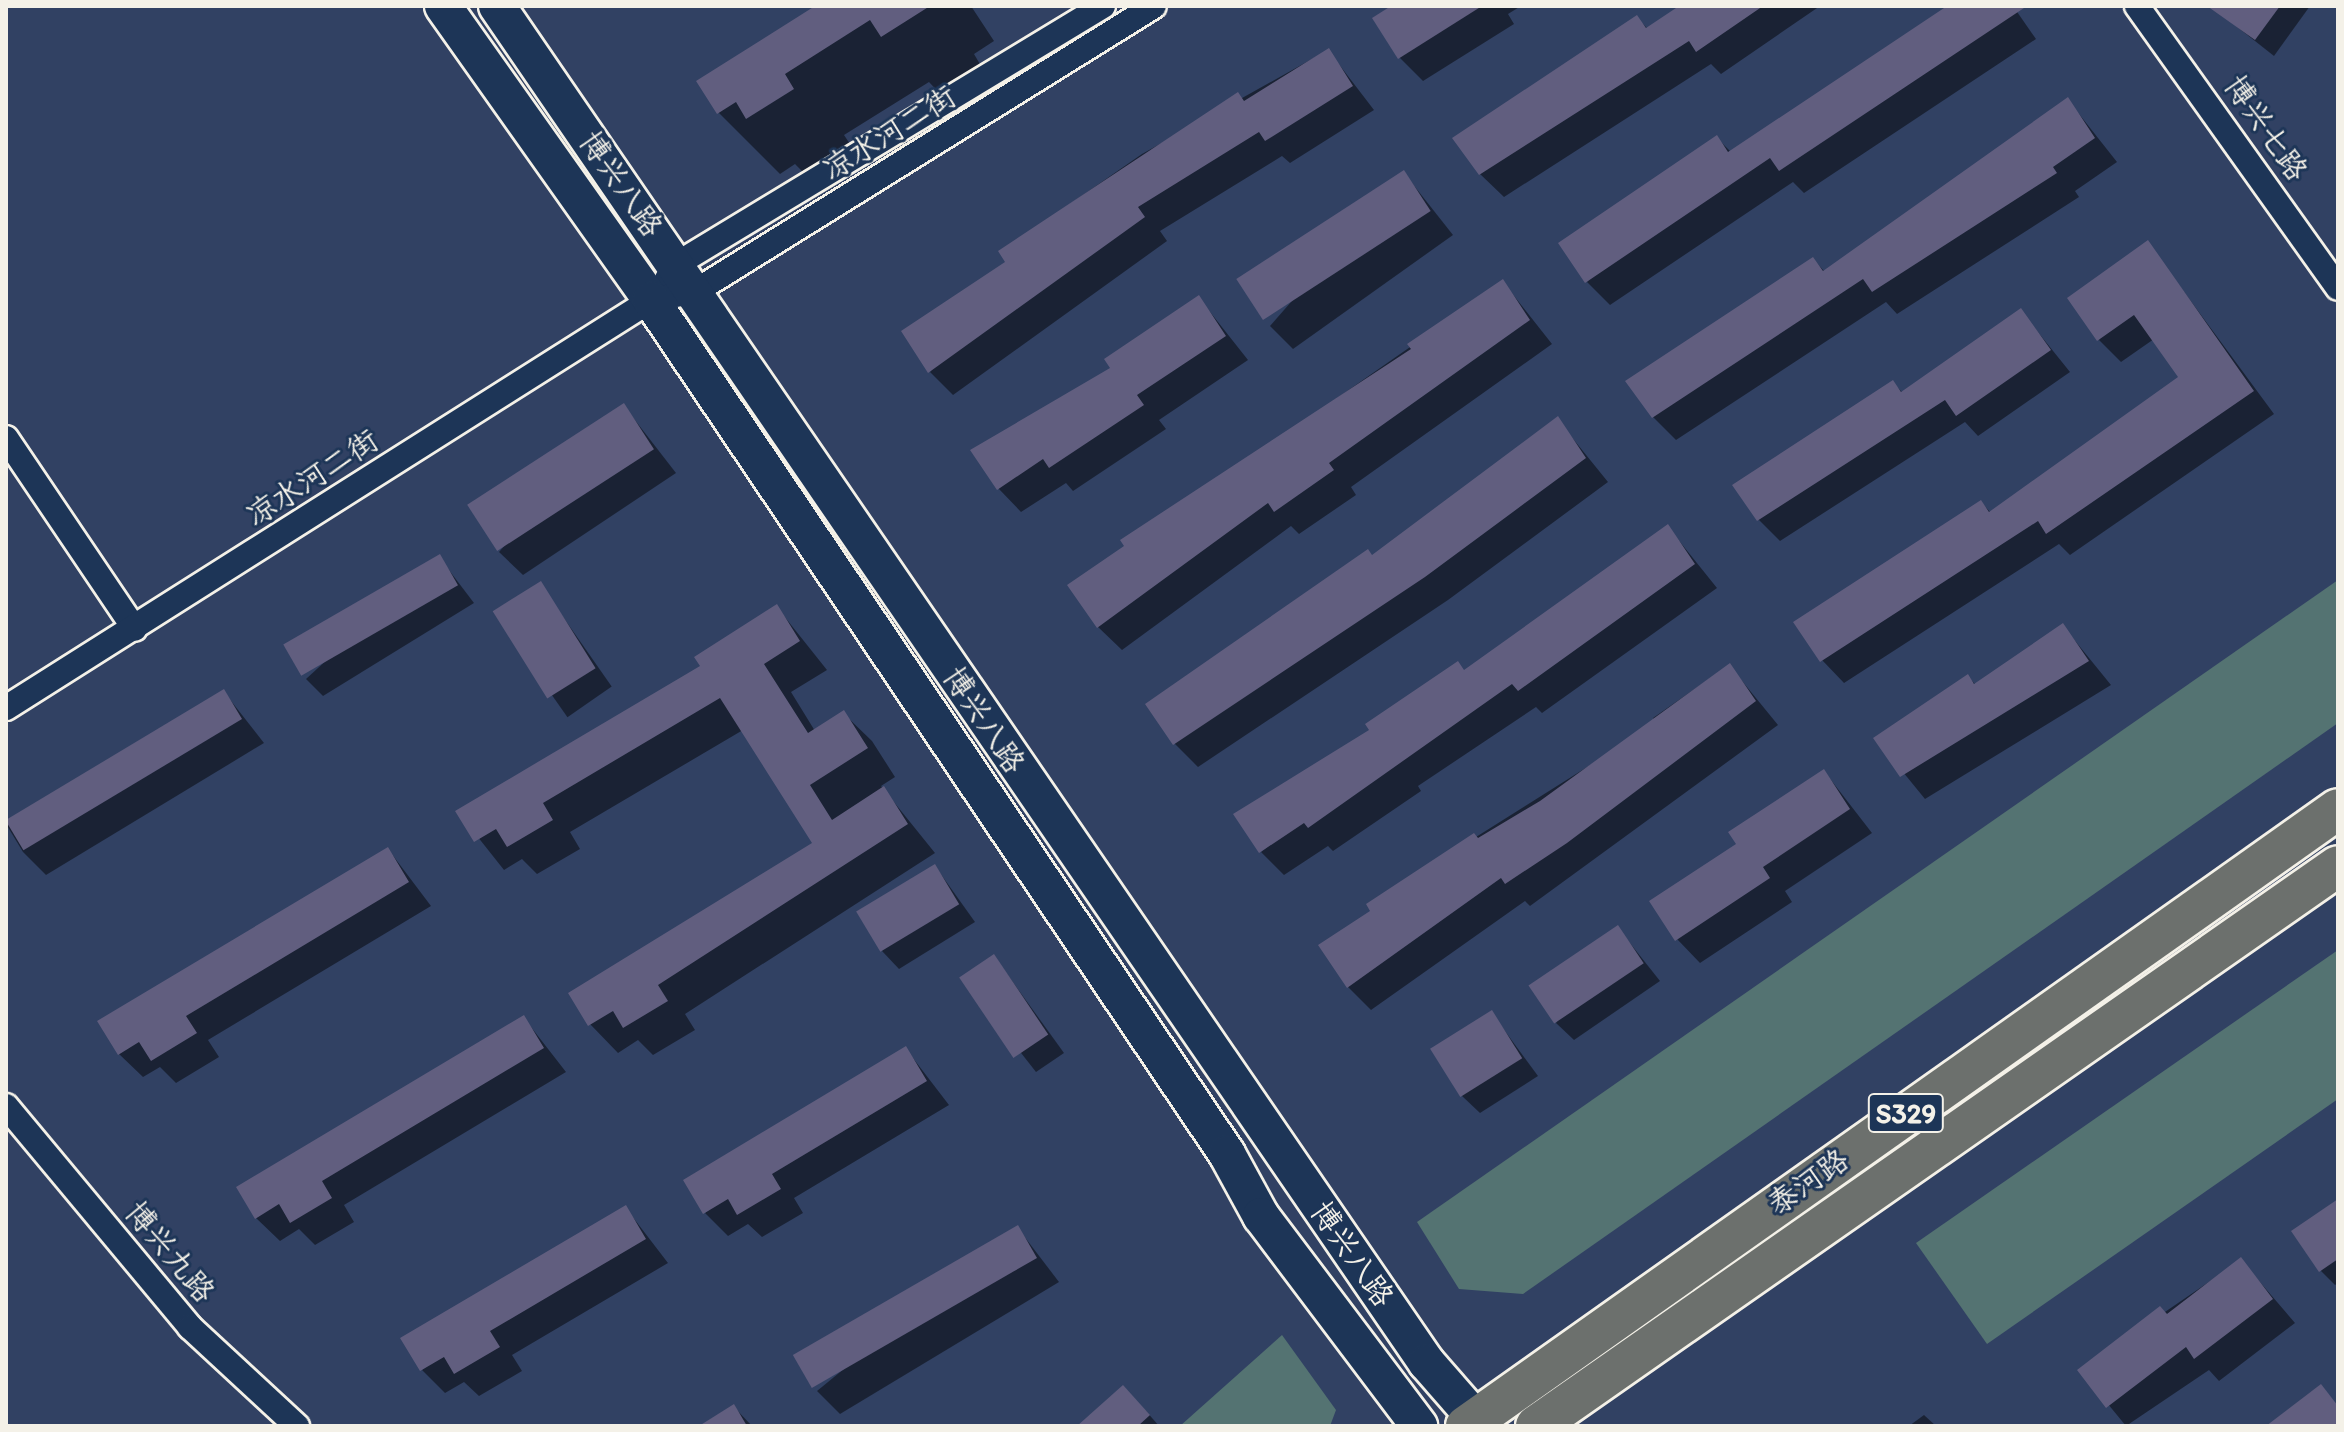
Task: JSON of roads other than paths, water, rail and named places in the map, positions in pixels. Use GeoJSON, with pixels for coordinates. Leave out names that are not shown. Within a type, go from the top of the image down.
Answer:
{"type":"FeatureCollection","features":[{"type":"Feature","properties":{"kind":"main road","name":"泰河路"},"geometry":{"type":"LineString","coordinates":[[1474,1423],[2338,809]]}},
{"type":"Feature","properties":{"kind":"main road","name":"泰河路"},"geometry":{"type":"LineString","coordinates":[[1536,1426],[2338,866]]}},
{"type":"Feature","properties":{"kind":"street","name":"博兴八路"},"geometry":{"type":"LineString","coordinates":[[443,6],[651,300],[1227,1154],[1261,1216],[1419,1426]]}},
{"type":"Feature","properties":{"kind":"street","name":"博兴八路"},"geometry":{"type":"LineString","coordinates":[[497,6],[1347,1247],[1474,1423]]}},
{"type":"Feature","properties":{"kind":"street","name":"凉水河二街"},"geometry":{"type":"LineString","coordinates":[[6,708],[686,278],[1103,6]]}},
{"type":"Feature","properties":{"kind":"street","name":"凉水河二街"},"geometry":{"type":"LineString","coordinates":[[686,278],[1154,6]]}},
{"type":"Feature","properties":{"kind":"street","name":"博兴七路"},"geometry":{"type":"LineString","coordinates":[[2137,6],[2338,288]]}},
{"type":"Feature","properties":{"kind":"street"},"geometry":{"type":"LineString","coordinates":[[6,438],[135,629]]}},
{"type":"Feature","properties":{"kind":"street","name":"博兴九路"},"geometry":{"type":"LineString","coordinates":[[6,1106],[190,1327],[297,1426]]}}]}
